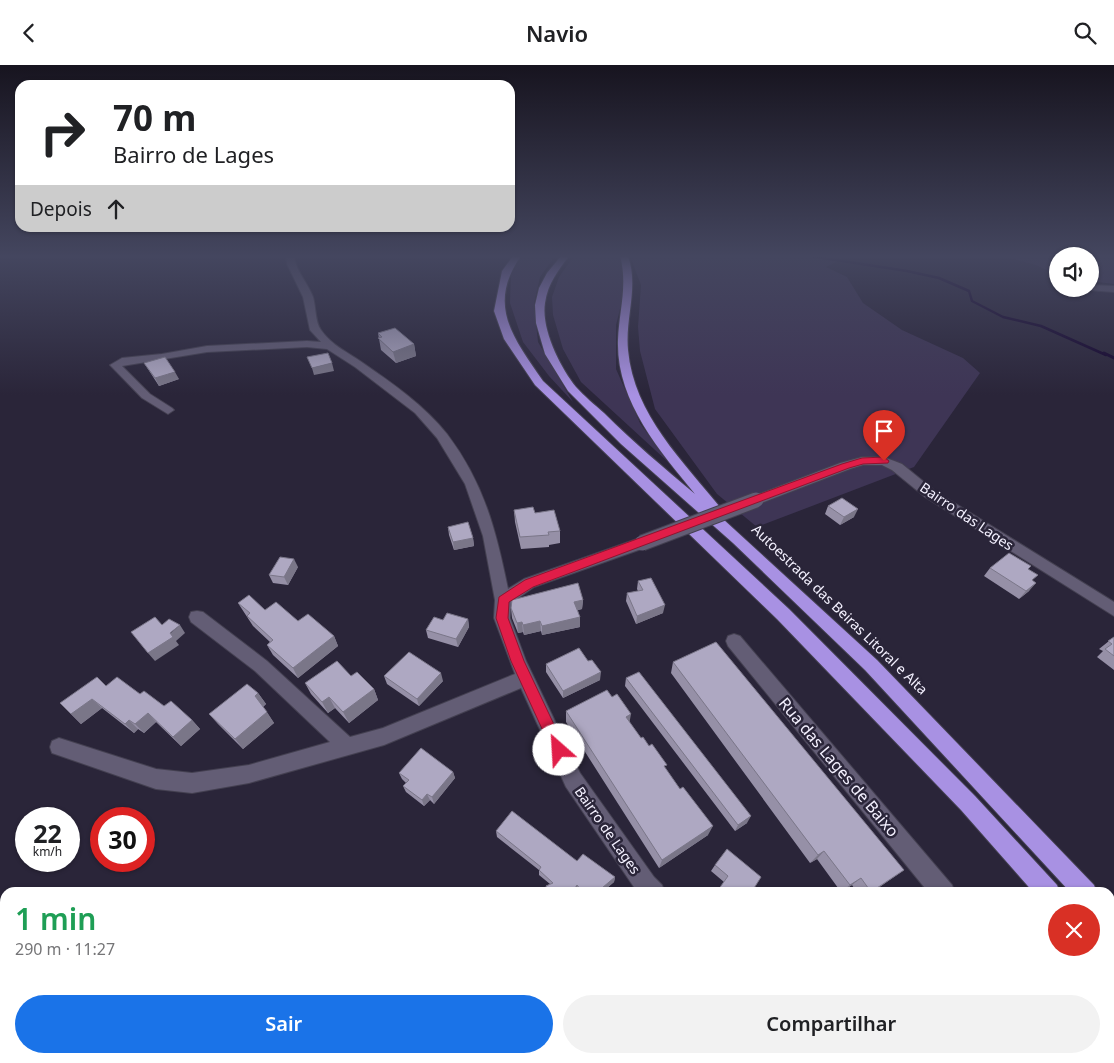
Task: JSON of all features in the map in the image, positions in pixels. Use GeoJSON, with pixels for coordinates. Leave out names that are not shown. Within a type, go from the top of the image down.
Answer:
{"type":"FeatureCollection","features":[{"type":"Feature","properties":{"kind":"highway"},"geometry":{"type":"LineString","coordinates":[[500,303],[499,311],[509,339],[539,383],[784,614],[968,803],[1044,887]]}},
{"type":"Feature","properties":{"kind":"highway","name":"Autoestrada das Beiras Litoral e Alta"},"geometry":{"type":"LineString","coordinates":[[541,303],[541,323],[550,354],[572,389],[618,435],[738,539],[871,665],[1080,887]]}},
{"type":"Feature","properties":{"kind":"highway"},"geometry":{"type":"LineString","coordinates":[[628,303],[622,335],[624,364],[633,396],[655,435],[738,539]]}},
{"type":"Feature","properties":{"kind":"street"},"geometry":{"type":"LineString","coordinates":[[309,303],[315,330],[330,346]]}},
{"type":"Feature","properties":{"kind":"street"},"geometry":{"type":"LineString","coordinates":[[168,410],[146,396],[115,365],[122,361],[162,357],[207,349],[307,344],[330,346]]}},
{"type":"Feature","properties":{"kind":"street","name":"Bairro de Lages"},"geometry":{"type":"LineString","coordinates":[[330,346],[359,365],[418,411],[442,436],[472,484],[490,536],[503,600],[502,618],[525,678],[573,780],[648,887]]}},
{"type":"Feature","properties":{"kind":"street","name":"Bairro das Lages"},"geometry":{"type":"LineString","coordinates":[[503,600],[529,583],[642,543],[845,466],[862,461],[884,461],[897,467],[930,494],[1114,610]]}},
{"type":"Feature","properties":{"kind":"street"},"geometry":{"type":"LineString","coordinates":[[197,617],[261,666],[347,746]]}},
{"type":"Feature","properties":{"kind":"street","name":"Rua das Lages de Baixo"},"geometry":{"type":"LineString","coordinates":[[734,641],[939,887]]}},
{"type":"Feature","properties":{"kind":"street"},"geometry":{"type":"LineString","coordinates":[[59,747],[156,779],[192,783],[249,774],[384,735],[525,678]]}},
{"type":"Feature","properties":{"kind":"shaded area"},"geometry":{"type":"Polygon","coordinates":[[[510,303],[534,303],[538,342],[573,402],[549,376],[523,342],[510,303]]]}},
{"type":"Feature","properties":{"kind":"shaded area"},"geometry":{"type":"Polygon","coordinates":[[[552,303],[622,303],[616,325],[616,369],[640,423],[667,461],[581,382],[563,349],[553,315],[552,303]]]}},
{"type":"Feature","properties":{"kind":"shaded area"},"geometry":{"type":"Polygon","coordinates":[[[640,303],[863,303],[902,330],[963,358],[980,373],[914,467],[757,527],[717,494],[655,409],[640,351],[638,327],[640,303]]]}},
{"type":"Feature","properties":{"kind":"building"},"geometry":{"type":"Polygon","coordinates":[[[395,328],[414,344],[393,352],[378,338],[382,337],[378,333],[395,328]]]}},
{"type":"Feature","properties":{"kind":"building"},"geometry":{"type":"Polygon","coordinates":[[[328,353],[332,363],[312,368],[307,357],[328,353]]]}},
{"type":"Feature","properties":{"kind":"building"},"geometry":{"type":"Polygon","coordinates":[[[165,357],[175,372],[155,378],[144,363],[165,357]]]}},
{"type":"Feature","properties":{"kind":"building"},"geometry":{"type":"Polygon","coordinates":[[[842,498],[858,509],[844,517],[828,506],[842,498]]]}},
{"type":"Feature","properties":{"kind":"building"},"geometry":{"type":"Polygon","coordinates":[[[533,507],[535,513],[554,510],[560,531],[548,532],[549,535],[520,537],[514,510],[533,507]]]}},
{"type":"Feature","properties":{"kind":"building"},"geometry":{"type":"Polygon","coordinates":[[[468,522],[473,538],[453,542],[448,527],[468,522]]]}},
{"type":"Feature","properties":{"kind":"building"},"geometry":{"type":"Polygon","coordinates":[[[1009,553],[1031,566],[1028,569],[1038,575],[1032,580],[1036,583],[1026,591],[990,568],[1009,553]]]}},
{"type":"Feature","properties":{"kind":"building"},"geometry":{"type":"Polygon","coordinates":[[[280,557],[294,559],[284,577],[269,575],[280,557]]]}},
{"type":"Feature","properties":{"kind":"building"},"geometry":{"type":"Polygon","coordinates":[[[651,578],[665,605],[637,616],[627,593],[643,590],[638,581],[651,578]]]}},
{"type":"Feature","properties":{"kind":"building"},"geometry":{"type":"Polygon","coordinates":[[[578,583],[583,600],[574,602],[580,617],[542,626],[540,621],[523,625],[522,622],[517,623],[511,608],[512,600],[578,583]]]}},
{"type":"Feature","properties":{"kind":"building"},"geometry":{"type":"Polygon","coordinates":[[[249,595],[265,610],[276,602],[298,621],[308,614],[334,636],[293,668],[267,645],[273,640],[247,616],[250,613],[238,603],[249,595]]]}},
{"type":"Feature","properties":{"kind":"building"},"geometry":{"type":"Polygon","coordinates":[[[447,613],[468,619],[456,639],[426,630],[434,617],[443,620],[447,613]]]}},
{"type":"Feature","properties":{"kind":"building"},"geometry":{"type":"Polygon","coordinates":[[[155,617],[162,625],[169,619],[180,625],[170,633],[173,637],[148,653],[131,632],[155,617]]]}},
{"type":"Feature","properties":{"kind":"building"},"geometry":{"type":"Polygon","coordinates":[[[1114,637],[1114,656],[1105,649],[1112,644],[1108,641],[1114,637]]]}},
{"type":"Feature","properties":{"kind":"building"},"geometry":{"type":"Polygon","coordinates":[[[716,642],[904,870],[878,887],[867,887],[861,878],[850,885],[824,851],[818,855],[673,662],[716,642]]]}},
{"type":"Feature","properties":{"kind":"building"},"geometry":{"type":"Polygon","coordinates":[[[579,648],[588,661],[592,660],[601,672],[563,691],[546,664],[579,648]]]}},
{"type":"Feature","properties":{"kind":"building"},"geometry":{"type":"Polygon","coordinates":[[[409,652],[441,673],[417,699],[384,676],[409,652]]]}},
{"type":"Feature","properties":{"kind":"building"},"geometry":{"type":"Polygon","coordinates":[[[337,661],[351,676],[357,672],[374,689],[343,712],[329,697],[322,702],[305,683],[337,661]]]}},
{"type":"Feature","properties":{"kind":"building"},"geometry":{"type":"Polygon","coordinates":[[[639,672],[751,816],[738,825],[626,678],[639,672]]]}},
{"type":"Feature","properties":{"kind":"building"},"geometry":{"type":"Polygon","coordinates":[[[97,677],[106,686],[117,677],[140,694],[144,691],[164,706],[171,701],[192,720],[173,737],[148,713],[135,724],[129,720],[125,724],[92,699],[71,714],[60,703],[97,677]]]}},
{"type":"Feature","properties":{"kind":"building"},"geometry":{"type":"Polygon","coordinates":[[[247,684],[258,693],[255,696],[267,712],[235,739],[209,714],[247,684]]]}},
{"type":"Feature","properties":{"kind":"building"},"geometry":{"type":"Polygon","coordinates":[[[607,690],[612,697],[617,694],[631,714],[626,717],[641,738],[643,737],[649,746],[652,744],[667,765],[664,766],[680,789],[683,787],[713,826],[662,860],[566,711],[607,690]]]}},
{"type":"Feature","properties":{"kind":"building"},"geometry":{"type":"Polygon","coordinates":[[[421,748],[453,772],[432,797],[427,794],[422,800],[403,786],[409,780],[399,773],[421,748]]]}},
{"type":"Feature","properties":{"kind":"building"},"geometry":{"type":"Polygon","coordinates":[[[512,811],[577,861],[583,854],[615,877],[603,887],[578,887],[577,885],[576,887],[546,887],[553,883],[539,870],[541,867],[496,831],[512,811]]]}},
{"type":"Feature","properties":{"kind":"building"},"geometry":{"type":"Polygon","coordinates":[[[727,849],[761,877],[755,887],[720,887],[728,876],[715,865],[727,849]]]}},
{"type":"Feature","properties":{"kind":"waterway"},"geometry":{"type":"LineString","coordinates":[[975,303],[1003,317],[1041,326],[1106,355]]}},
{"type":"Feature","properties":{"kind":"waterway"},"geometry":{"type":"LineString","coordinates":[[1104,353],[1114,358]]}},
{"type":"Feature","properties":{"kind":"route"},"geometry":{"type":"LineString","coordinates":[[559,750],[517,661],[502,618],[503,600],[529,583],[642,543],[845,466],[862,461],[884,461]]}}]}
